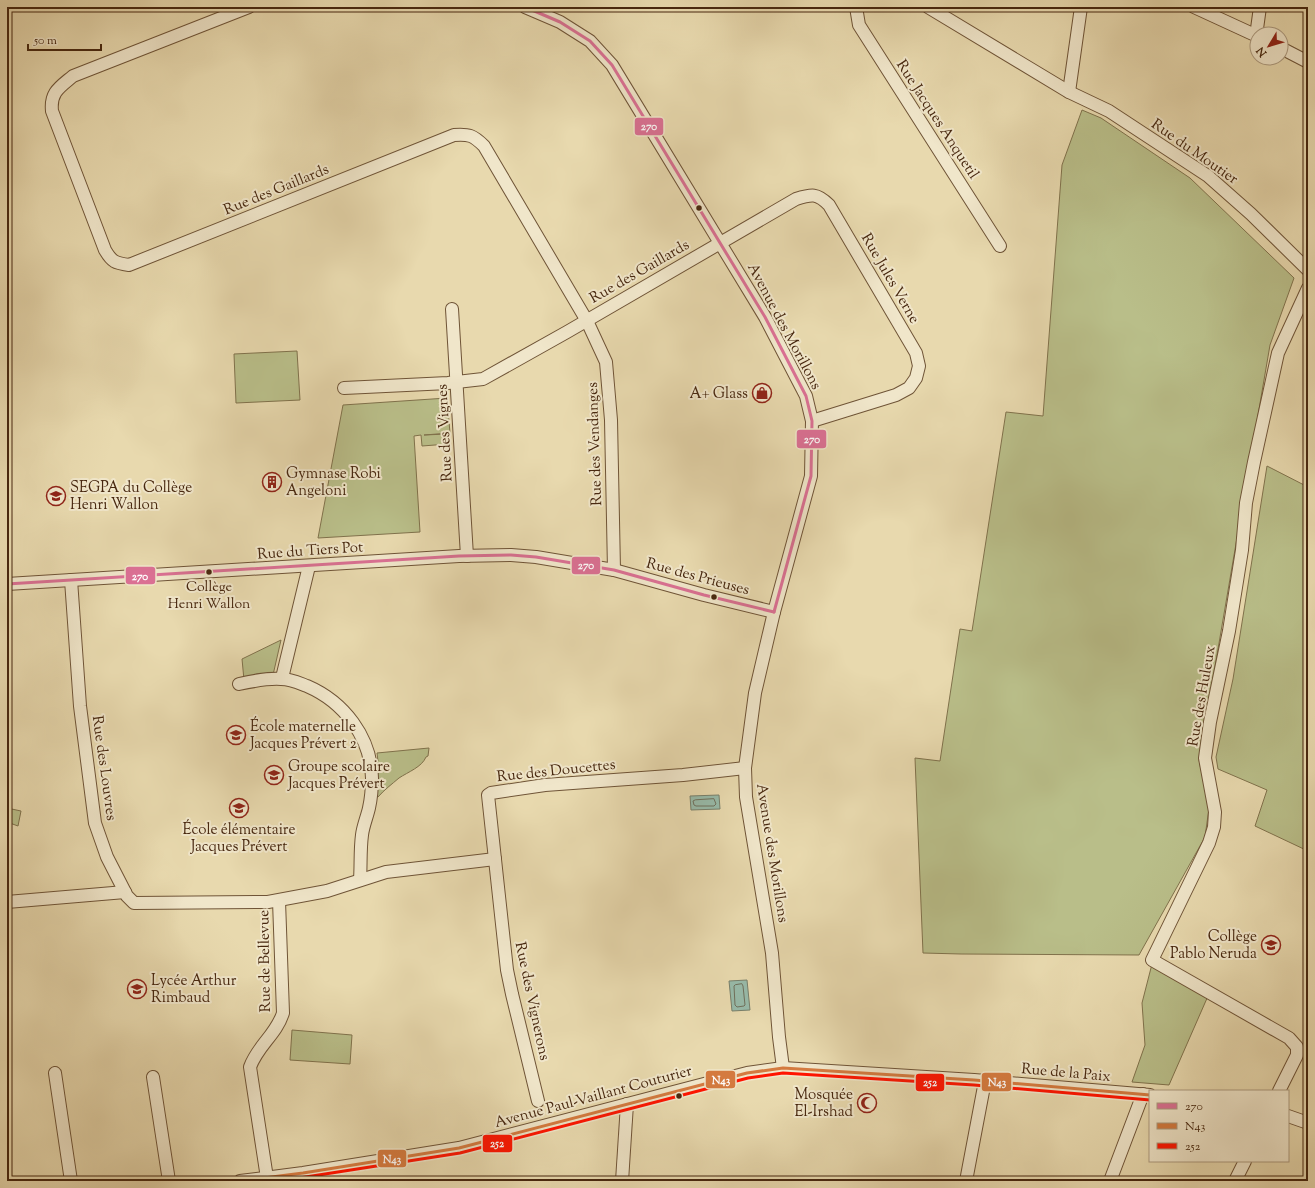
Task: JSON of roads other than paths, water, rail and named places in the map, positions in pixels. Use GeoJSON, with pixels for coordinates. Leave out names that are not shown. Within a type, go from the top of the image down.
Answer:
{"type":"FeatureCollection","features":[{"type":"Feature","properties":{"kind":"street","name":"Rue des Gaillards"},"geometry":{"type":"LineString","coordinates":[[249,7],[73,76],[55,92],[51,101],[52,111],[105,250],[109,258],[116,263],[129,265],[454,135],[466,134],[475,137],[484,146],[586,321],[721,242]]}},
{"type":"Feature","properties":{"kind":"street","name":"Avenue des Morillons"},"geometry":{"type":"LineString","coordinates":[[525,7],[560,22],[590,41],[612,65],[721,242],[765,317],[806,396],[812,421],[811,476],[774,612],[755,693],[745,768],[746,797],[772,953],[783,1068]]}},
{"type":"Feature","properties":{"kind":"street","name":"Rue Jacques Anquetil"},"geometry":{"type":"LineString","coordinates":[[856,7],[859,25],[1000,246]]}},
{"type":"Feature","properties":{"kind":"street","name":"Rue du Moutier"},"geometry":{"type":"LineString","coordinates":[[928,7],[1069,92],[1109,111],[1208,176],[1251,214],[1308,270]]}},
{"type":"Feature","properties":{"kind":"street"},"geometry":{"type":"LineString","coordinates":[[1069,92],[1081,7]]}},
{"type":"Feature","properties":{"kind":"street"},"geometry":{"type":"LineString","coordinates":[[1194,7],[1249,33]]}},
{"type":"Feature","properties":{"kind":"street"},"geometry":{"type":"LineString","coordinates":[[1257,26],[1260,7]]}},
{"type":"Feature","properties":{"kind":"street"},"geometry":{"type":"LineString","coordinates":[[1289,52],[1308,62]]}},
{"type":"Feature","properties":{"kind":"street","name":"Rue Jules Verne"},"geometry":{"type":"LineString","coordinates":[[721,242],[796,199],[810,195],[822,199],[829,206],[916,353],[920,366],[916,378],[909,388],[896,395],[812,421]]}},
{"type":"Feature","properties":{"kind":"street","name":"Rue des Huleux"},"geometry":{"type":"LineString","coordinates":[[1280,1090],[1297,1055],[1297,1046],[1289,1038],[1152,960],[1209,843],[1214,828],[1215,812],[1205,758],[1210,722],[1229,631],[1242,550],[1246,503],[1278,353],[1308,288]]}},
{"type":"Feature","properties":{"kind":"street","name":"Rue des Vignes"},"geometry":{"type":"LineString","coordinates":[[452,309],[467,556]]}},
{"type":"Feature","properties":{"kind":"street"},"geometry":{"type":"LineString","coordinates":[[344,388],[457,382],[483,379],[586,321]]}},
{"type":"Feature","properties":{"kind":"street","name":"Rue des Vendanges"},"geometry":{"type":"LineString","coordinates":[[586,321],[606,362],[611,420],[614,570]]}},
{"type":"Feature","properties":{"kind":"street","name":"Rue du Tiers Pot"},"geometry":{"type":"LineString","coordinates":[[7,584],[467,556],[511,555],[544,558],[614,570]]}},
{"type":"Feature","properties":{"kind":"street"},"geometry":{"type":"LineString","coordinates":[[282,678],[310,566]]}},
{"type":"Feature","properties":{"kind":"street","name":"Rue des Prieuses"},"geometry":{"type":"LineString","coordinates":[[614,570],[704,595],[774,612]]}},
{"type":"Feature","properties":{"kind":"street","name":"Rue des Louvres"},"geometry":{"type":"LineString","coordinates":[[71,580],[80,706],[94,823],[107,857],[127,896],[134,903],[279,901]]}},
{"type":"Feature","properties":{"kind":"street"},"geometry":{"type":"LineString","coordinates":[[239,684],[282,678],[296,681],[319,691],[338,705],[362,736],[369,756],[372,778],[369,807],[362,834],[360,880]]}},
{"type":"Feature","properties":{"kind":"street","name":"Rue des Doucettes"},"geometry":{"type":"LineString","coordinates":[[495,859],[488,796],[490,793],[545,785],[683,775],[745,768]]}},
{"type":"Feature","properties":{"kind":"street"},"geometry":{"type":"LineString","coordinates":[[279,901],[326,891],[386,872],[495,859]]}},
{"type":"Feature","properties":{"kind":"street","name":"Rue des Vignerons"},"geometry":{"type":"LineString","coordinates":[[495,859],[504,949],[512,994],[538,1102]]}},
{"type":"Feature","properties":{"kind":"street"},"geometry":{"type":"LineString","coordinates":[[7,902],[125,892]]}},
{"type":"Feature","properties":{"kind":"street","name":"Rue de Bellevue"},"geometry":{"type":"LineString","coordinates":[[267,1178],[250,1067],[260,1048],[280,1024],[283,1013],[279,901]]}},
{"type":"Feature","properties":{"kind":"street","name":"Avenue Paul-Vaillant Couturier"},"geometry":{"type":"LineString","coordinates":[[240,1181],[365,1164],[459,1148],[747,1073],[783,1068],[932,1077]]}},
{"type":"Feature","properties":{"kind":"street"},"geometry":{"type":"LineString","coordinates":[[55,1073],[71,1181]]}},
{"type":"Feature","properties":{"kind":"street"},"geometry":{"type":"LineString","coordinates":[[153,1077],[169,1181]]}},
{"type":"Feature","properties":{"kind":"street","name":"Rue de la Paix"},"geometry":{"type":"LineString","coordinates":[[932,1077],[1147,1095]]}},
{"type":"Feature","properties":{"kind":"street"},"geometry":{"type":"LineString","coordinates":[[966,1181],[985,1081]]}},
{"type":"Feature","properties":{"kind":"street"},"geometry":{"type":"LineString","coordinates":[[1110,1181],[1147,1095]]}},
{"type":"Feature","properties":{"kind":"street"},"geometry":{"type":"LineString","coordinates":[[622,1181],[627,1104]]}},
{"type":"Feature","properties":{"kind":"street"},"geometry":{"type":"LineString","coordinates":[[1289,1116],[1308,1123]]}},
{"type":"Feature","properties":{"kind":"street"},"geometry":{"type":"LineString","coordinates":[[1235,1181],[1244,1162]]}},
{"type":"Feature","properties":{"kind":"water"},"geometry":{"type":"Polygon","coordinates":[[[719,795],[720,809],[691,810],[690,796],[719,795]]]}},
{"type":"Feature","properties":{"kind":"water"},"geometry":{"type":"Polygon","coordinates":[[[747,980],[750,1010],[732,1011],[729,981],[747,980]]]}},
{"type":"Feature","properties":{"kind":"place","name":"A+ Glass"},"geometry":{"type":"Point","coordinates":[762,393]}},
{"type":"Feature","properties":{"kind":"place","name":"Gymnase Robi Angeloni"},"geometry":{"type":"Point","coordinates":[272,482]}},
{"type":"Feature","properties":{"kind":"place","name":"SEGPA du Collège Henri Wallon"},"geometry":{"type":"Point","coordinates":[56,496]}},
{"type":"Feature","properties":{"kind":"place","name":"Collège Henri Wallon"},"geometry":{"type":"Point","coordinates":[209,572]}},
{"type":"Feature","properties":{"kind":"place","name":"École maternelle Jacques Prévert 2"},"geometry":{"type":"Point","coordinates":[236,735]}},
{"type":"Feature","properties":{"kind":"place","name":"Groupe scolaire Jacques Prévert"},"geometry":{"type":"Point","coordinates":[274,775]}},
{"type":"Feature","properties":{"kind":"place","name":"École élémentaire Jacques Prévert"},"geometry":{"type":"Point","coordinates":[239,808]}},
{"type":"Feature","properties":{"kind":"place","name":"Collège Pablo Neruda"},"geometry":{"type":"Point","coordinates":[1271,945]}},
{"type":"Feature","properties":{"kind":"place","name":"Lycée Arthur Rimbaud"},"geometry":{"type":"Point","coordinates":[137,989]}},
{"type":"Feature","properties":{"kind":"place","name":"Mosquée El-Irshad"},"geometry":{"type":"Point","coordinates":[867,1103]}}]}
